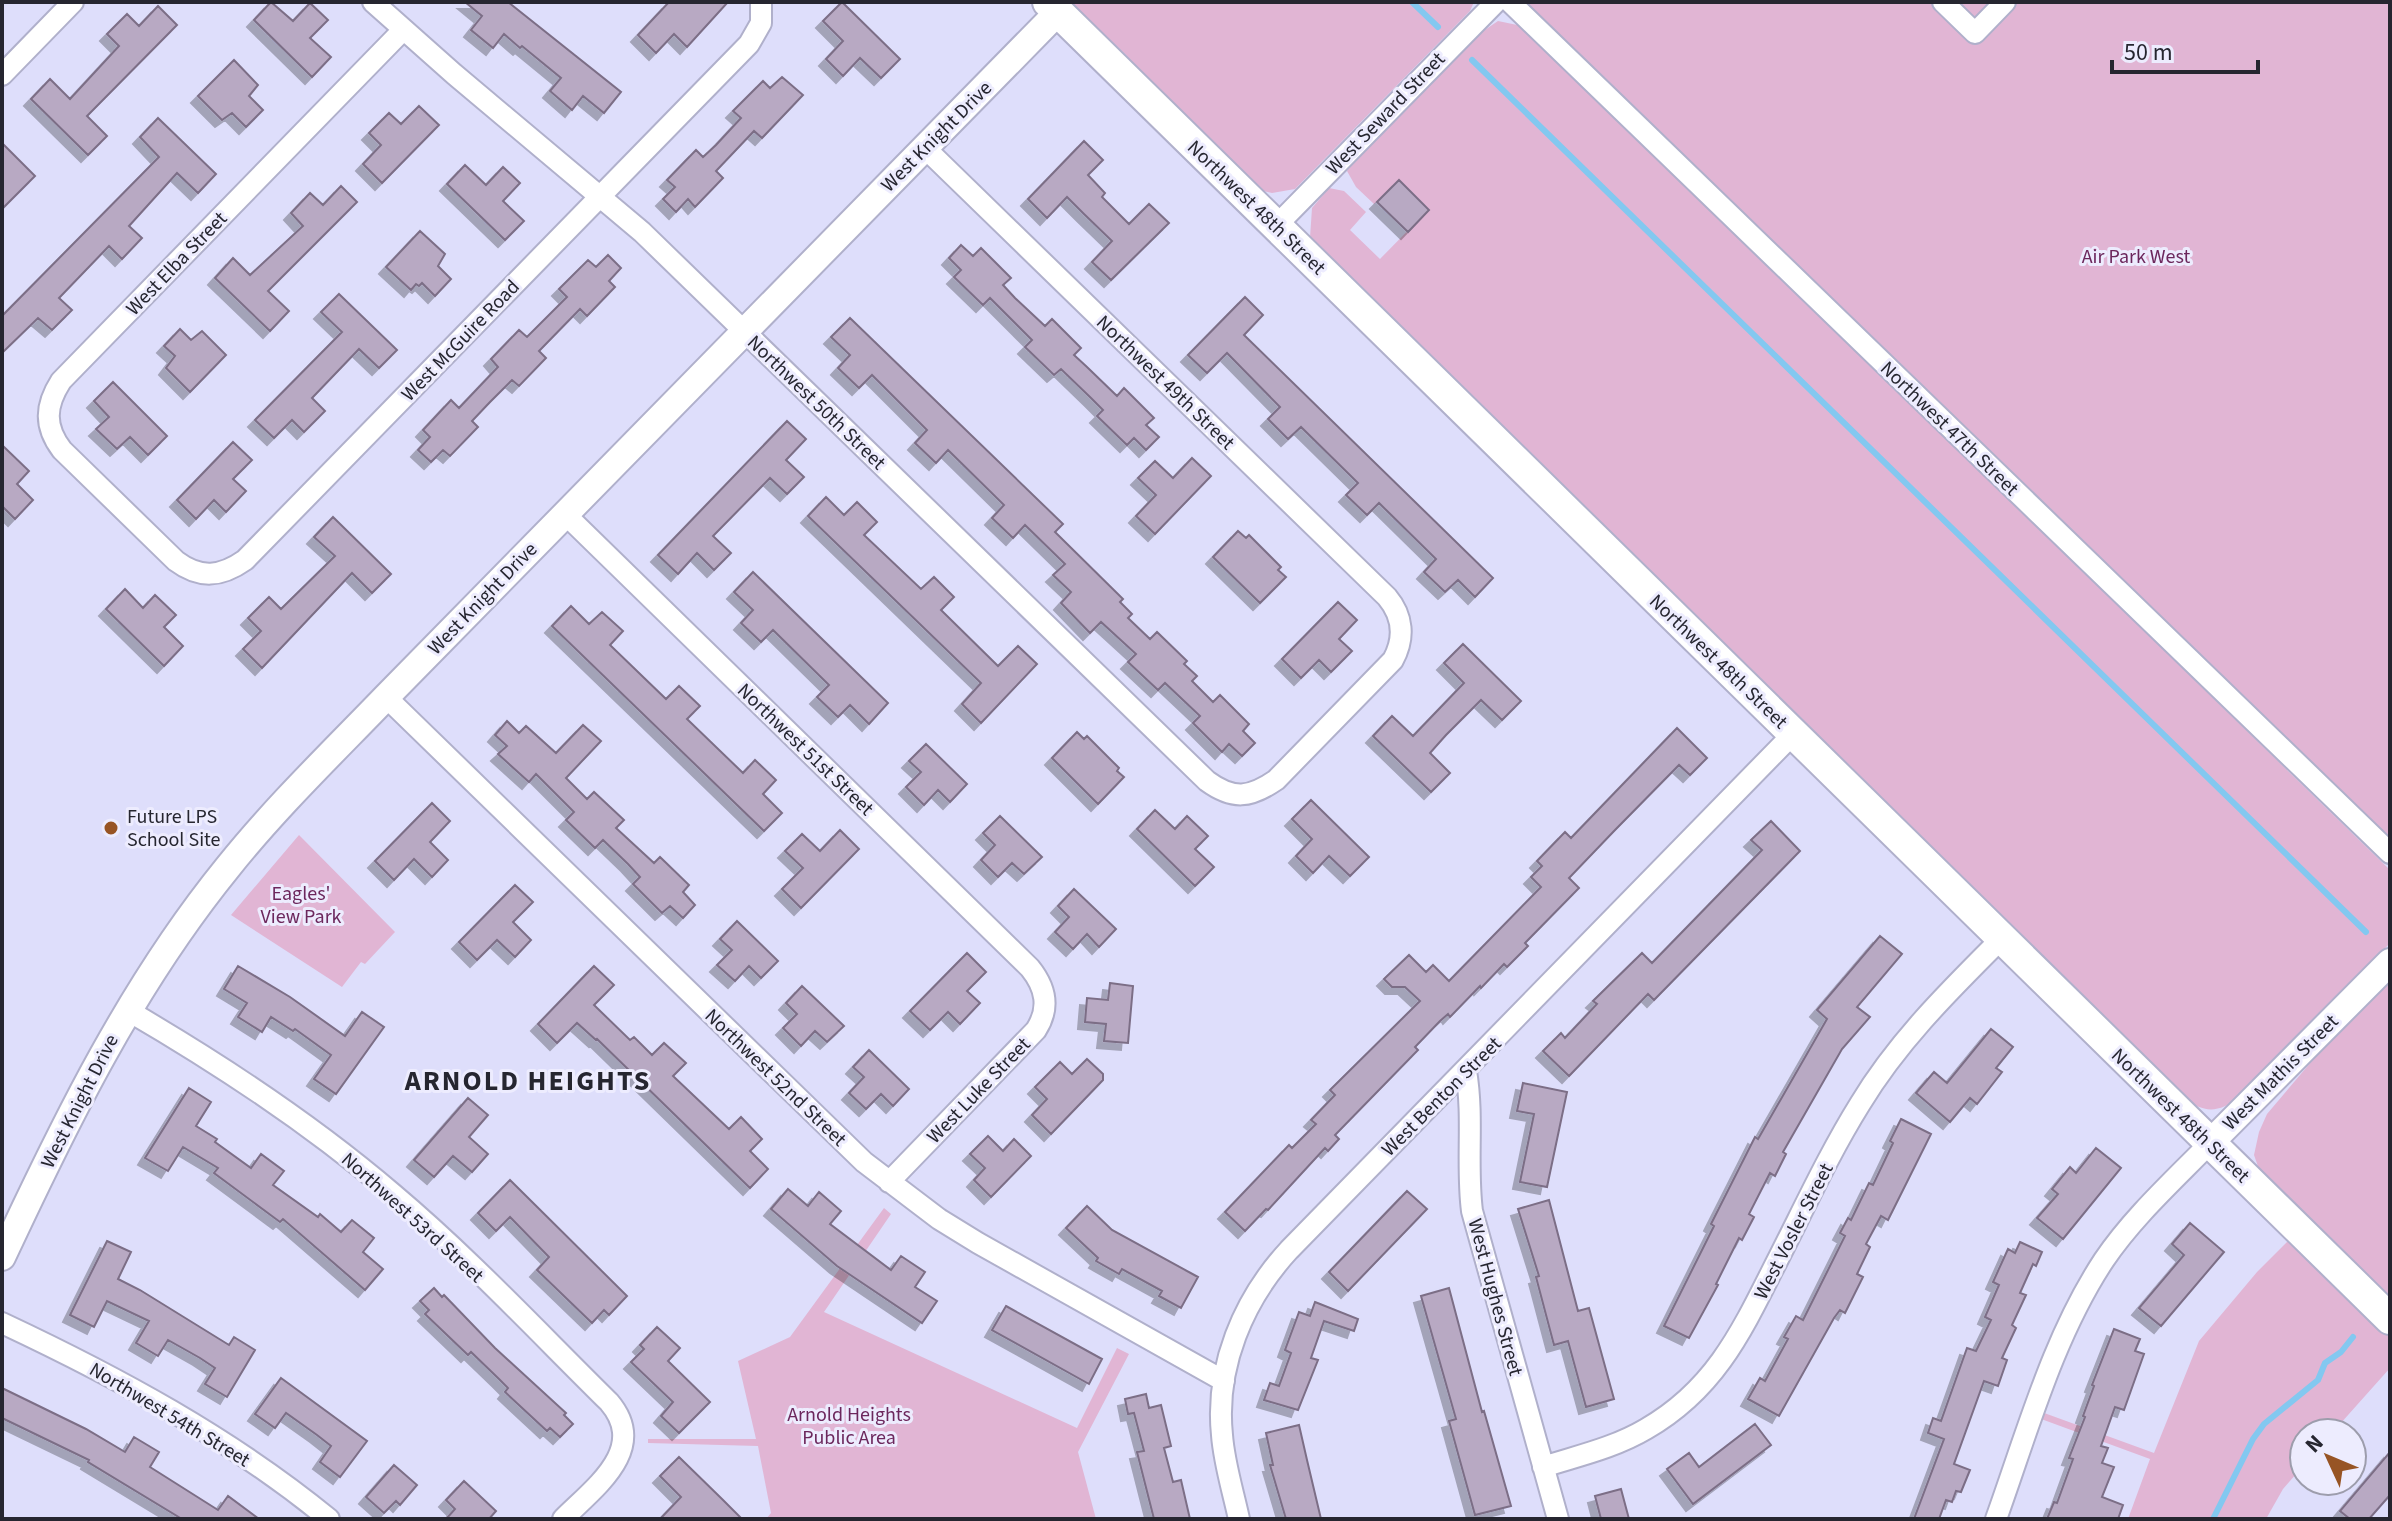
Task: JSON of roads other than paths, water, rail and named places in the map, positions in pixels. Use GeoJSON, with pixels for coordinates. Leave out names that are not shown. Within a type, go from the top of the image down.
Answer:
{"type":"FeatureCollection","features":[{"type":"Feature","properties":{"kind":"main road","name":"Northwest 48th Street"},"geometry":{"type":"LineString","coordinates":[[1053,7],[2390,1319]]}},
{"type":"Feature","properties":{"kind":"street"},"geometry":{"type":"LineString","coordinates":[[2,75],[73,2]]}},
{"type":"Feature","properties":{"kind":"street","name":"Northwest 50th Street"},"geometry":{"type":"LineString","coordinates":[[373,2],[601,195],[1207,781],[1231,794],[1257,792]]}},
{"type":"Feature","properties":{"kind":"street","name":"West McGuire Road"},"geometry":{"type":"LineString","coordinates":[[122,509],[187,569],[206,575],[231,570],[245,560],[749,44],[761,23],[761,2]]}},
{"type":"Feature","properties":{"kind":"street","name":"West Seward Street"},"geometry":{"type":"LineString","coordinates":[[1276,226],[1496,2]]}},
{"type":"Feature","properties":{"kind":"street","name":"Northwest 47th Street"},"geometry":{"type":"LineString","coordinates":[[1510,2],[2390,853]]}},
{"type":"Feature","properties":{"kind":"street"},"geometry":{"type":"LineString","coordinates":[[1943,2],[1975,33],[2005,2]]}},
{"type":"Feature","properties":{"kind":"street","name":"West Knight Drive"},"geometry":{"type":"LineString","coordinates":[[2,1257],[82,1091],[127,1010],[227,867],[277,810],[386,697],[924,147],[1053,7]]}},
{"type":"Feature","properties":{"kind":"street","name":"West Elba Street"},"geometry":{"type":"LineString","coordinates":[[122,509],[54,439],[48,420],[52,396],[61,381],[403,30]]}},
{"type":"Feature","properties":{"kind":"street","name":"Northwest 49th Street"},"geometry":{"type":"LineString","coordinates":[[924,147],[1387,597],[1401,622],[1400,645],[1388,666],[1276,780],[1257,792]]}},
{"type":"Feature","properties":{"kind":"street","name":"Northwest 51st Street"},"geometry":{"type":"LineString","coordinates":[[565,514],[1030,968],[1043,988]]}},
{"type":"Feature","properties":{"kind":"street","name":"Northwest 52nd Street"},"geometry":{"type":"LineString","coordinates":[[386,697],[841,1141],[889,1182],[978,1243],[1224,1381]]}},
{"type":"Feature","properties":{"kind":"street","name":"West Benton Street"},"geometry":{"type":"LineString","coordinates":[[1239,1519],[1223,1443],[1221,1414],[1224,1381],[1241,1323],[1270,1273],[1793,734]]}},
{"type":"Feature","properties":{"kind":"street","name":"West Vosler Street"},"geometry":{"type":"LineString","coordinates":[[1543,1467],[1611,1445],[1646,1429],[1684,1402],[1709,1378],[1739,1338],[1860,1104],[1916,1027],[2002,938]]}},
{"type":"Feature","properties":{"kind":"street","name":"West Mathis Street"},"geometry":{"type":"LineString","coordinates":[[1996,1519],[2063,1336],[2103,1261],[2130,1227],[2210,1143],[2390,962]]}},
{"type":"Feature","properties":{"kind":"street","name":"West Luke Street"},"geometry":{"type":"LineString","coordinates":[[889,1182],[1036,1030],[1044,1015],[1043,988]]}},
{"type":"Feature","properties":{"kind":"street","name":"Northwest 53rd Street"},"geometry":{"type":"LineString","coordinates":[[127,1010],[255,1089],[392,1193],[609,1402],[621,1420],[622,1448],[615,1465],[563,1519]]}},
{"type":"Feature","properties":{"kind":"street","name":"West Hughes Street"},"geometry":{"type":"LineString","coordinates":[[1466,1071],[1470,1114],[1468,1180],[1472,1211],[1558,1519]]}},
{"type":"Feature","properties":{"kind":"street","name":"Northwest 54th Street"},"geometry":{"type":"LineString","coordinates":[[2,1323],[112,1377],[185,1419],[274,1477],[329,1519]]}},
{"type":"Feature","properties":{"kind":"waterway"},"geometry":{"type":"LineString","coordinates":[[1412,2],[1438,27]]}},
{"type":"Feature","properties":{"kind":"waterway"},"geometry":{"type":"LineString","coordinates":[[1472,60],[2366,932]]}},
{"type":"Feature","properties":{"kind":"waterway"},"geometry":{"type":"LineString","coordinates":[[2213,1519],[2253,1439],[2264,1424],[2318,1380],[2325,1363],[2341,1352],[2353,1337]]}},
{"type":"Feature","properties":{"kind":"place","name":"Future LPS School Site"},"geometry":{"type":"Point","coordinates":[111,828]}},
{"type":"Feature","properties":{"kind":"district","name":"ARNOLD HEIGHTS"},"geometry":{"type":"Point","coordinates":[528,1080]}},
{"type":"Feature","properties":{"kind":"park label","name":"Air Park West"},"geometry":{"type":"Point","coordinates":[2136,256]}},
{"type":"Feature","properties":{"kind":"park label","name":"Eagles' View Park"},"geometry":{"type":"Point","coordinates":[301,904]}},
{"type":"Feature","properties":{"kind":"park label","name":"Arnold Heights Public Area"},"geometry":{"type":"Point","coordinates":[849,1426]}}]}
